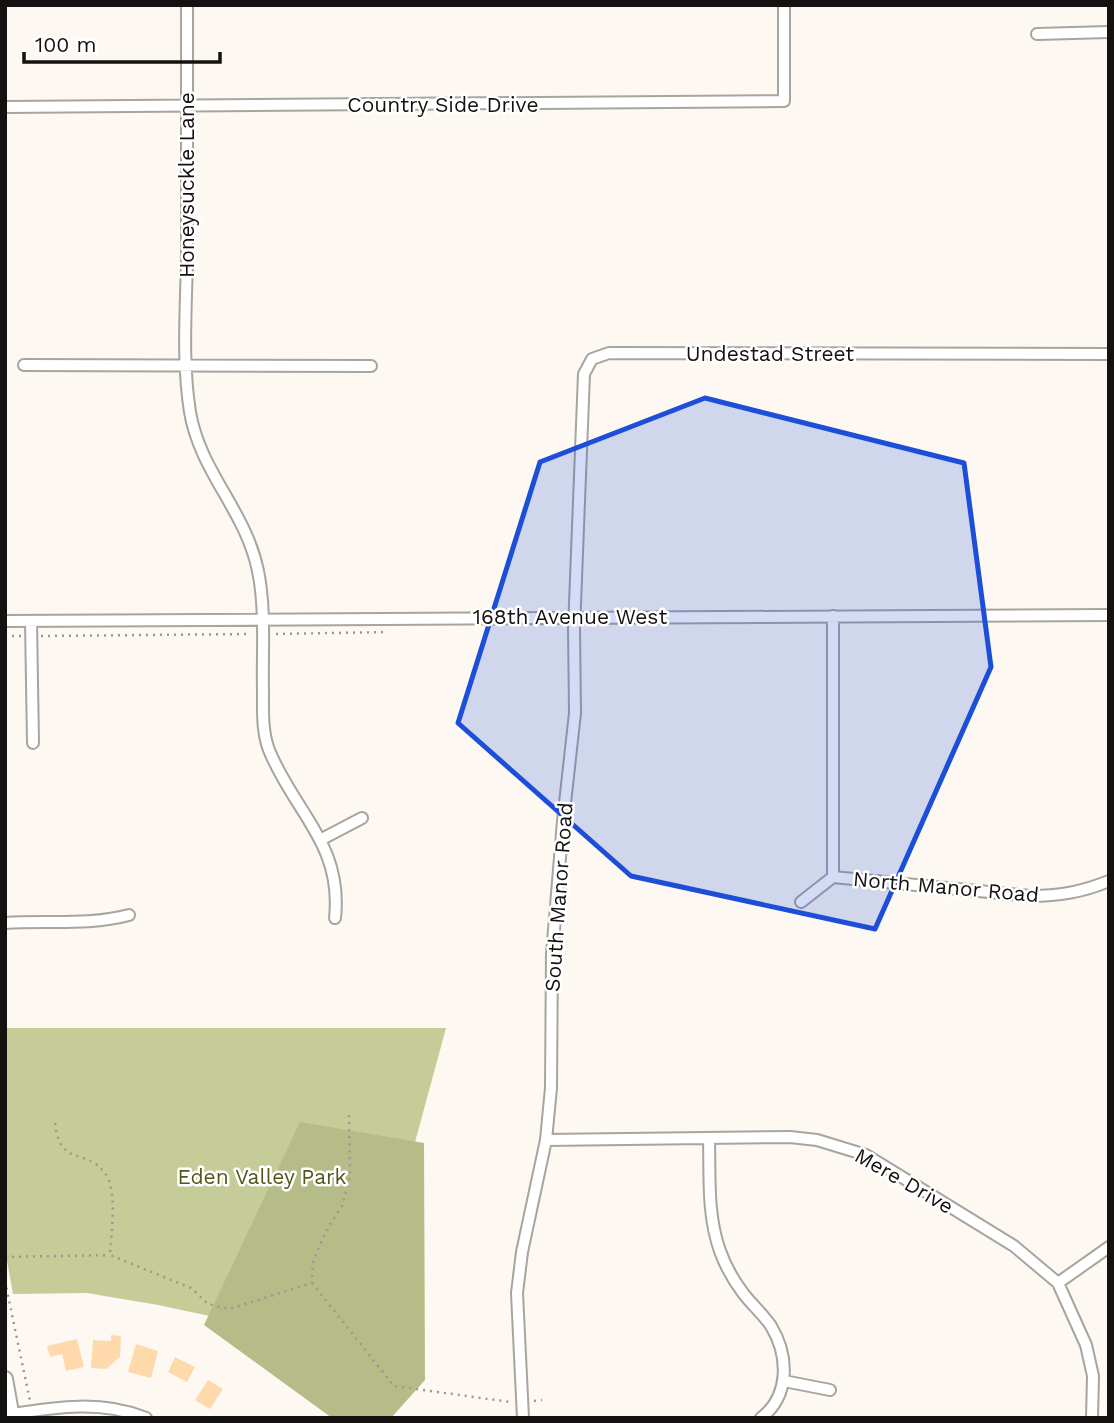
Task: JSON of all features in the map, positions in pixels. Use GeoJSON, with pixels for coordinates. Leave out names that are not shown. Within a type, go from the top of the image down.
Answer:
{"type":"FeatureCollection","features":[{"type":"Feature","properties":{"kind":"street","name":"Honeysuckle Lane"},"geometry":{"type":"LineString","coordinates":[[187,5],[187,365],[190,412],[198,442],[211,470],[241,520],[252,546],[259,573],[263,715],[268,748],[320,840],[336,878],[335,918]]}},
{"type":"Feature","properties":{"kind":"street","name":"Country Side Drive"},"geometry":{"type":"LineString","coordinates":[[5,107],[784,101],[783,5]]}},
{"type":"Feature","properties":{"kind":"street"},"geometry":{"type":"LineString","coordinates":[[1037,34],[1109,32]]}},
{"type":"Feature","properties":{"kind":"street","name":"Undestad Street"},"geometry":{"type":"LineString","coordinates":[[584,374],[592,359],[608,353],[1109,354]]}},
{"type":"Feature","properties":{"kind":"street"},"geometry":{"type":"LineString","coordinates":[[23,365],[371,366]]}},
{"type":"Feature","properties":{"kind":"street","name":"South Manor Road"},"geometry":{"type":"LineString","coordinates":[[523,1418],[517,1293],[522,1252],[546,1140],[551,1088],[552,954],[575,713],[574,617],[584,374]]}},
{"type":"Feature","properties":{"kind":"street","name":"168th Avenue West"},"geometry":{"type":"LineString","coordinates":[[5,621],[1109,615]]}},
{"type":"Feature","properties":{"kind":"street","name":"North Manor Road"},"geometry":{"type":"LineString","coordinates":[[833,616],[833,877],[1030,896],[1057,896],[1084,891],[1109,881]]}},
{"type":"Feature","properties":{"kind":"street"},"geometry":{"type":"LineString","coordinates":[[31,621],[33,743]]}},
{"type":"Feature","properties":{"kind":"street"},"geometry":{"type":"LineString","coordinates":[[320,840],[362,818]]}},
{"type":"Feature","properties":{"kind":"street"},"geometry":{"type":"LineString","coordinates":[[801,902],[833,877]]}},
{"type":"Feature","properties":{"kind":"street"},"geometry":{"type":"LineString","coordinates":[[5,923],[82,923],[129,915]]}},
{"type":"Feature","properties":{"kind":"street","name":"Mere Drive"},"geometry":{"type":"LineString","coordinates":[[546,1140],[790,1137],[817,1140],[866,1155],[1014,1246],[1058,1283],[1086,1345],[1093,1376],[1092,1418]]}},
{"type":"Feature","properties":{"kind":"street"},"geometry":{"type":"LineString","coordinates":[[709,1139],[710,1204],[713,1227],[721,1252],[743,1293],[771,1326],[784,1362],[784,1381],[778,1401],[761,1418]]}},
{"type":"Feature","properties":{"kind":"street"},"geometry":{"type":"LineString","coordinates":[[1058,1283],[1109,1247]]}},
{"type":"Feature","properties":{"kind":"street"},"geometry":{"type":"LineString","coordinates":[[5,1379],[12,1416],[53,1407],[106,1406],[146,1418]]}},
{"type":"Feature","properties":{"kind":"street"},"geometry":{"type":"LineString","coordinates":[[784,1381],[830,1390]]}},
{"type":"Feature","properties":{"kind":"path"},"geometry":{"type":"LineString","coordinates":[[349,1115],[350,1177],[342,1206],[326,1231],[313,1261],[312,1283],[394,1386],[523,1404],[542,1400]]}},
{"type":"Feature","properties":{"kind":"path"},"geometry":{"type":"LineString","coordinates":[[55,1123],[57,1138],[68,1154],[91,1161],[106,1175],[112,1195],[110,1255]]}},
{"type":"Feature","properties":{"kind":"path"},"geometry":{"type":"LineString","coordinates":[[5,1257],[110,1255],[191,1288],[208,1304],[229,1309],[312,1283]]}},
{"type":"Feature","properties":{"kind":"path"},"geometry":{"type":"LineString","coordinates":[[5,1281],[32,1411]]}},
{"type":"Feature","properties":{"kind":"highlighted area"},"geometry":{"type":"Polygon","coordinates":[[[705,398],[964,463],[991,667],[875,929],[631,876],[458,723],[540,462],[705,398]]]}},
{"type":"Feature","properties":{"kind":"green space","name":"Eden Valley Park"},"geometry":{"type":"Polygon","coordinates":[[[5,1028],[446,1028],[411,1157],[219,1318],[87,1293],[13,1294],[5,1250],[5,1028]]]}},
{"type":"Feature","properties":{"kind":"green space"},"geometry":{"type":"Polygon","coordinates":[[[300,1122],[424,1143],[425,1380],[391,1418],[332,1418],[204,1325],[300,1122]]]}},
{"type":"Feature","properties":{"kind":"building"},"geometry":{"type":"Polygon","coordinates":[[[111,1335],[121,1336],[120,1357],[106,1369],[91,1368],[93,1340],[111,1341],[111,1335]]]}},
{"type":"Feature","properties":{"kind":"building"},"geometry":{"type":"Polygon","coordinates":[[[77,1339],[84,1367],[66,1371],[62,1354],[50,1357],[47,1346],[77,1339]]]}},
{"type":"Feature","properties":{"kind":"building"},"geometry":{"type":"Polygon","coordinates":[[[136,1344],[158,1351],[151,1378],[128,1372],[136,1344]]]}},
{"type":"Feature","properties":{"kind":"building"},"geometry":{"type":"Polygon","coordinates":[[[175,1357],[195,1367],[187,1382],[168,1372],[175,1357]]]}},
{"type":"Feature","properties":{"kind":"building"},"geometry":{"type":"Polygon","coordinates":[[[208,1380],[223,1389],[210,1409],[195,1400],[208,1380]]]}}]}
